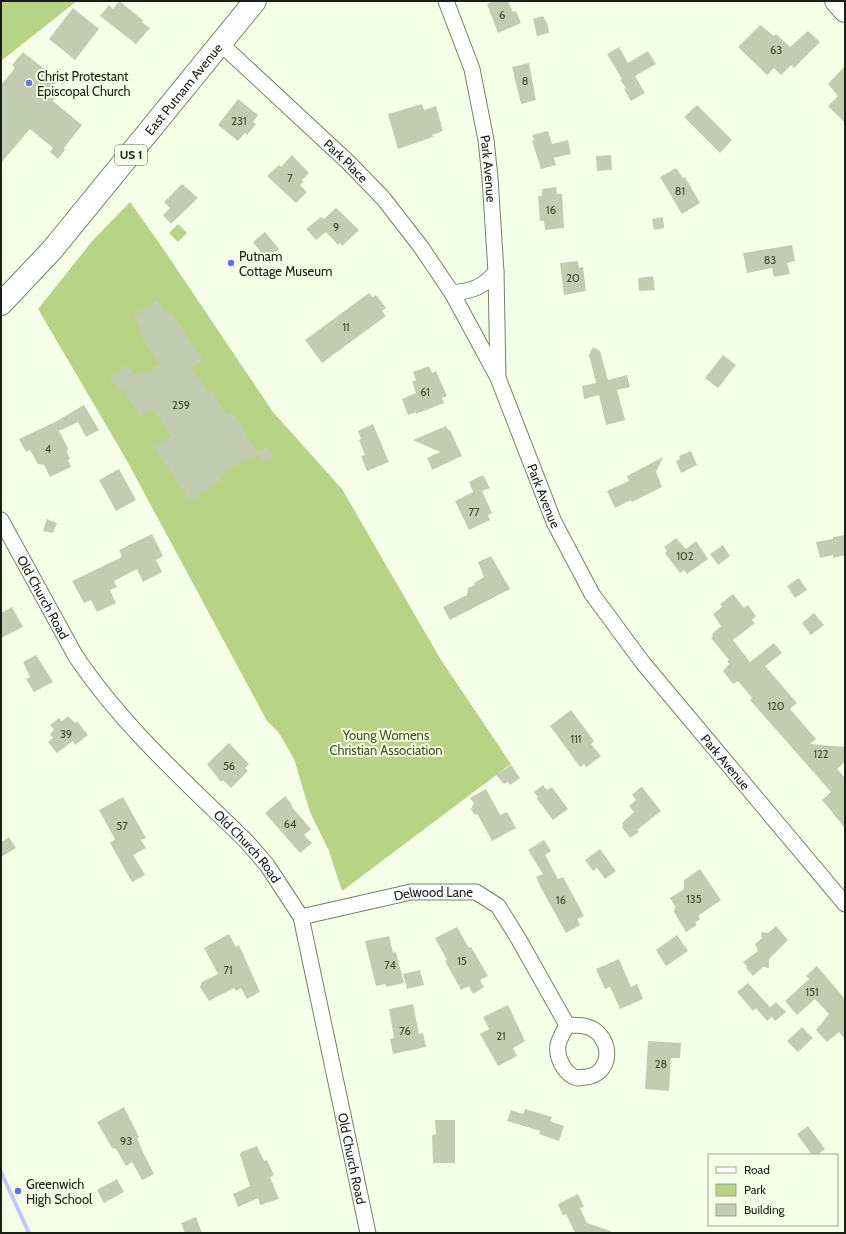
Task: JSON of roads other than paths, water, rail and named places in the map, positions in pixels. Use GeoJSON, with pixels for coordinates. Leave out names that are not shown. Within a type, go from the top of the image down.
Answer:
{"type":"FeatureCollection","features":[{"type":"Feature","properties":{"kind":"main road","name":"East Putnam Avenue"},"geometry":{"type":"LineString","coordinates":[[1,304],[52,250],[255,1]]}},
{"type":"Feature","properties":{"kind":"main road"},"geometry":{"type":"LineString","coordinates":[[836,1],[845,11]]}},
{"type":"Feature","properties":{"kind":"street","name":"Park Avenue"},"geometry":{"type":"LineString","coordinates":[[446,1],[472,69],[480,102],[490,178],[496,272],[498,378],[554,522],[592,594],[662,687],[845,904]]}},
{"type":"Feature","properties":{"kind":"street","name":"Park Place"},"geometry":{"type":"LineString","coordinates":[[221,44],[348,162],[383,198],[421,247],[452,293],[498,378]]}},
{"type":"Feature","properties":{"kind":"street"},"geometry":{"type":"LineString","coordinates":[[452,293],[465,292],[486,283],[496,272]]}},
{"type":"Feature","properties":{"kind":"street","name":"Old Church Road"},"geometry":{"type":"LineString","coordinates":[[1,520],[75,655],[89,676],[117,711],[247,842],[267,865],[301,917],[368,1233]]}},
{"type":"Feature","properties":{"kind":"street","name":"Delwood Lane"},"geometry":{"type":"LineString","coordinates":[[301,917],[412,892],[476,892],[498,906],[518,938],[567,1025]]}},
{"type":"Feature","properties":{"kind":"waterway"},"geometry":{"type":"LineString","coordinates":[[1,1172],[29,1233]]}},
{"type":"Feature","properties":{"kind":"place","name":"Christ Protestant Episcopal Church"},"geometry":{"type":"Point","coordinates":[29,83]}},
{"type":"Feature","properties":{"kind":"place","name":"Putnam Cottage Museum"},"geometry":{"type":"Point","coordinates":[231,263]}},
{"type":"Feature","properties":{"kind":"place","name":"Greenwich High School"},"geometry":{"type":"Point","coordinates":[18,1191]}},
{"type":"Feature","properties":{"kind":"park label","name":"Young Womens Christian Association"},"geometry":{"type":"Point","coordinates":[386,742]}}]}
